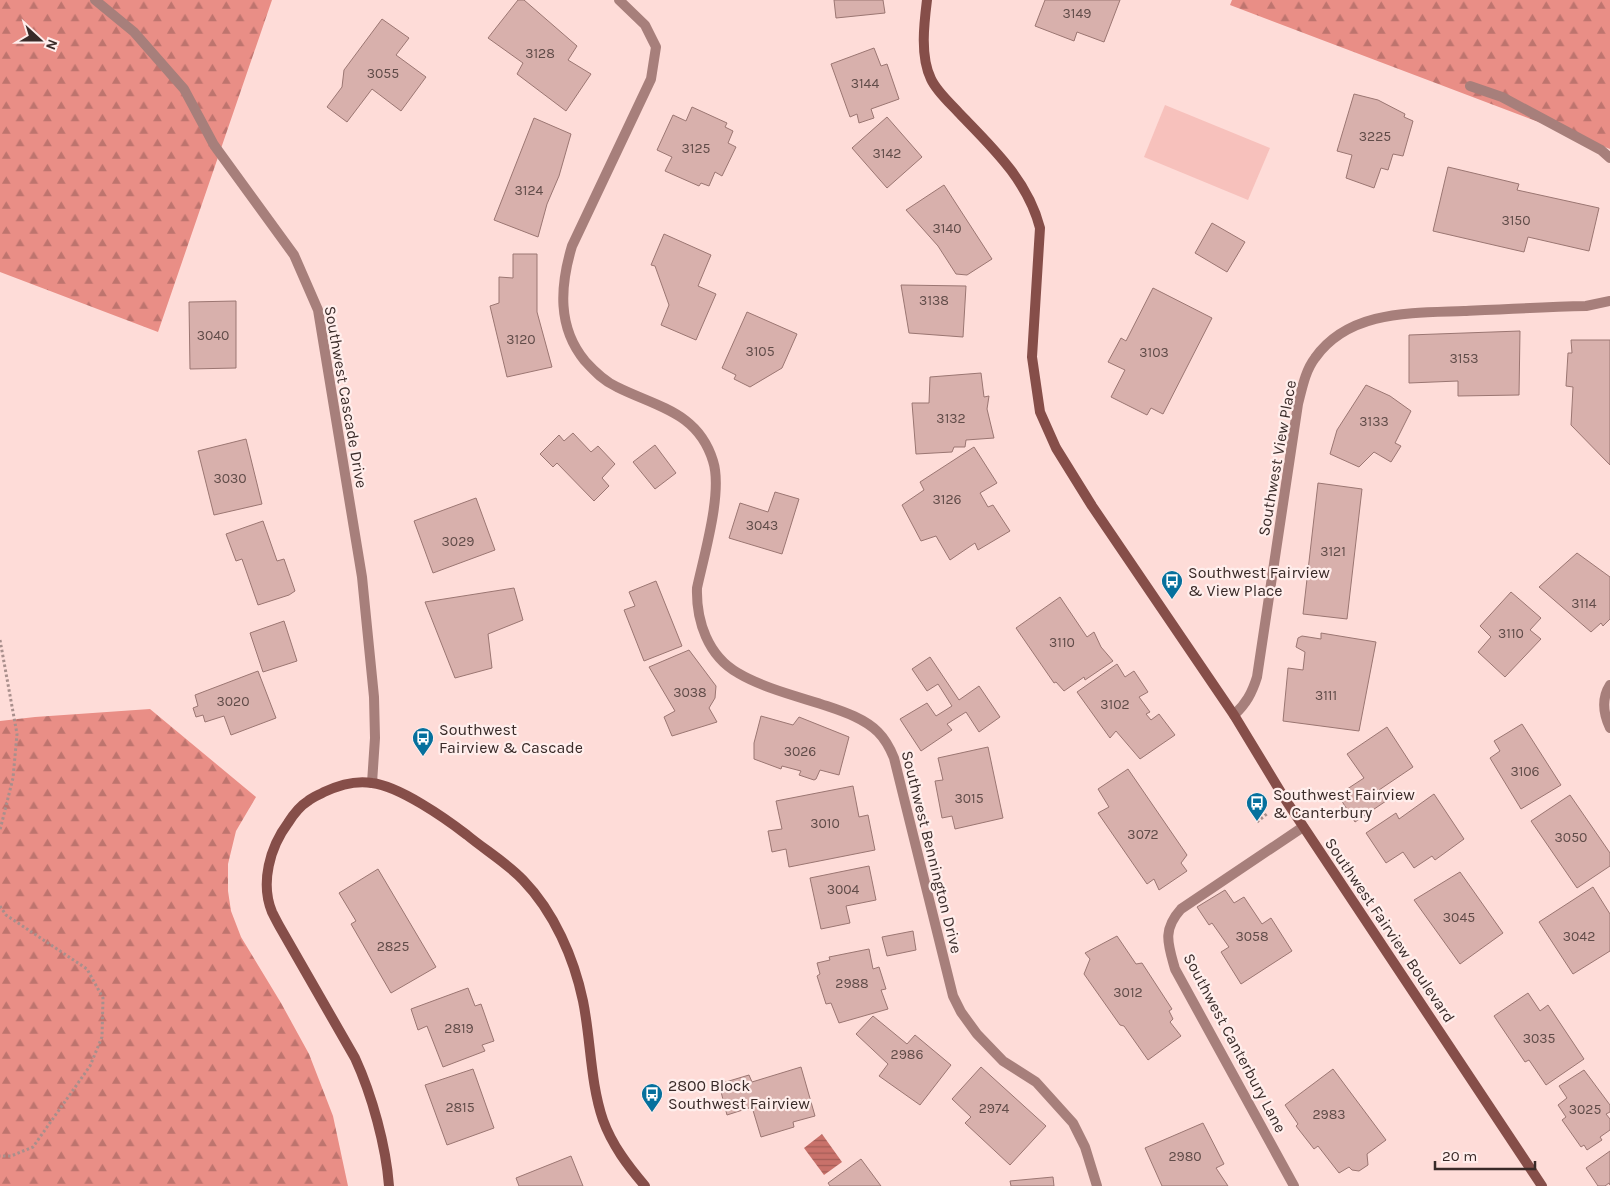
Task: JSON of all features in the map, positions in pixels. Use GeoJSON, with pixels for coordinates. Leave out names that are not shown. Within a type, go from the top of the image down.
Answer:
{"type":"FeatureCollection","features":[{"type":"Feature","properties":{"kind":"street","name":"Southwest Cascade Drive"},"geometry":{"type":"LineString","coordinates":[[95,0],[134,32],[184,89],[214,146],[294,255],[318,310],[362,577],[374,697],[375,738],[372,783]]}},
{"type":"Feature","properties":{"kind":"street","name":"Southwest Bennington Drive"},"geometry":{"type":"LineString","coordinates":[[619,0],[645,25],[656,47],[651,80],[572,246],[565,268],[563,286],[562,303],[567,330],[583,358],[603,379],[618,388],[678,414],[695,430],[704,442],[713,460],[717,488],[697,588],[697,603],[703,633],[723,661],[737,673],[845,712],[877,731],[888,743],[894,758],[953,996],[961,1012],[977,1034],[1004,1061],[1036,1082],[1073,1124],[1085,1147],[1097,1186]]}},
{"type":"Feature","properties":{"kind":"street","name":"Southwest Fairview Boulevard"},"geometry":{"type":"LineString","coordinates":[[927,0],[924,52],[931,79],[1013,172],[1036,212],[1040,228],[1032,357],[1037,398],[1043,419],[1056,448],[1092,506],[1234,715],[1303,827],[1542,1186]]}},
{"type":"Feature","properties":{"kind":"street"},"geometry":{"type":"LineString","coordinates":[[1470,86],[1502,97],[1601,150],[1610,158]]}},
{"type":"Feature","properties":{"kind":"street","name":"Southwest View Place"},"geometry":{"type":"LineString","coordinates":[[1234,715],[1245,705],[1252,693],[1257,678],[1298,404],[1303,382],[1314,359],[1343,332],[1366,321],[1400,313],[1586,306],[1610,301]]}},
{"type":"Feature","properties":{"kind":"street"},"geometry":{"type":"LineString","coordinates":[[1610,685],[1605,692],[1604,714],[1610,728]]}},
{"type":"Feature","properties":{"kind":"street"},"geometry":{"type":"LineString","coordinates":[[389,1186],[379,1131],[364,1078],[355,1058],[275,917],[269,899],[269,867],[274,847],[287,823],[306,801],[334,787],[352,783],[372,783],[391,789],[413,800],[455,827],[523,880],[543,906],[559,933],[578,982],[583,1001],[596,1091],[603,1119],[611,1139],[621,1155],[645,1186]]}},
{"type":"Feature","properties":{"kind":"street","name":"Southwest Canterbury Lane"},"geometry":{"type":"LineString","coordinates":[[1294,1186],[1175,969],[1168,944],[1168,929],[1173,918],[1181,909],[1303,827]]}},
{"type":"Feature","properties":{"kind":"path"},"geometry":{"type":"LineString","coordinates":[[0,640],[18,734],[13,778],[0,830]]}},
{"type":"Feature","properties":{"kind":"path"},"geometry":{"type":"LineString","coordinates":[[0,906],[6,915],[87,969],[103,998],[102,1037],[90,1066],[33,1147],[12,1156],[0,1156]]}},
{"type":"Feature","properties":{"kind":"shaded area"},"geometry":{"type":"Polygon","coordinates":[[[1165,105],[1270,148],[1248,200],[1144,157],[1165,105]]]}},
{"type":"Feature","properties":{"kind":"shaded area"},"geometry":{"type":"Polygon","coordinates":[[[822,1134],[842,1162],[824,1175],[804,1148],[822,1134]]]}},
{"type":"Feature","properties":{"kind":"green space"},"geometry":{"type":"Polygon","coordinates":[[[0,0],[272,0],[158,332],[0,272],[0,0]]]}},
{"type":"Feature","properties":{"kind":"green space"},"geometry":{"type":"Polygon","coordinates":[[[1232,0],[1610,0],[1610,149],[1230,5],[1232,0]]]}},
{"type":"Feature","properties":{"kind":"green space"},"geometry":{"type":"Polygon","coordinates":[[[150,709],[256,797],[236,831],[228,864],[228,891],[231,911],[241,937],[309,1054],[333,1116],[348,1186],[0,1186],[0,721],[150,709]]]}},
{"type":"Feature","properties":{"kind":"building"},"geometry":{"type":"Polygon","coordinates":[[[518,0],[524,0],[577,46],[568,60],[591,74],[566,111],[517,74],[523,63],[488,38],[518,0]]]}},
{"type":"Feature","properties":{"kind":"building"},"geometry":{"type":"Polygon","coordinates":[[[834,0],[883,0],[885,13],[836,18],[834,0]]]}},
{"type":"Feature","properties":{"kind":"building"},"geometry":{"type":"Polygon","coordinates":[[[1045,0],[1120,0],[1104,42],[1077,32],[1074,41],[1035,26],[1045,0]]]}},
{"type":"Feature","properties":{"kind":"building"},"geometry":{"type":"Polygon","coordinates":[[[382,19],[409,38],[396,55],[426,77],[401,111],[372,89],[347,122],[327,107],[342,87],[344,70],[382,19]]]}},
{"type":"Feature","properties":{"kind":"building"},"geometry":{"type":"Polygon","coordinates":[[[874,48],[881,66],[887,64],[899,99],[871,109],[874,118],[859,123],[857,114],[850,117],[831,64],[874,48]]]}},
{"type":"Feature","properties":{"kind":"building"},"geometry":{"type":"Polygon","coordinates":[[[1354,94],[1378,100],[1405,114],[1404,117],[1413,121],[1403,156],[1393,154],[1388,170],[1381,168],[1374,188],[1346,178],[1352,155],[1337,151],[1354,94]]]}},
{"type":"Feature","properties":{"kind":"building"},"geometry":{"type":"Polygon","coordinates":[[[692,107],[727,123],[725,127],[733,131],[728,143],[736,147],[722,176],[715,172],[709,186],[701,183],[699,186],[665,171],[672,157],[657,150],[673,115],[686,121],[692,107]]]}},
{"type":"Feature","properties":{"kind":"building"},"geometry":{"type":"Polygon","coordinates":[[[887,117],[922,157],[887,188],[852,148],[887,117]]]}},
{"type":"Feature","properties":{"kind":"building"},"geometry":{"type":"Polygon","coordinates":[[[534,118],[571,134],[538,237],[494,220],[534,118]]]}},
{"type":"Feature","properties":{"kind":"building"},"geometry":{"type":"Polygon","coordinates":[[[1448,167],[1519,184],[1517,190],[1599,208],[1589,251],[1528,237],[1524,252],[1433,231],[1448,167]]]}},
{"type":"Feature","properties":{"kind":"building"},"geometry":{"type":"Polygon","coordinates":[[[944,185],[992,259],[967,275],[956,274],[938,246],[906,210],[944,185]]]}},
{"type":"Feature","properties":{"kind":"building"},"geometry":{"type":"Polygon","coordinates":[[[1212,223],[1245,242],[1227,272],[1195,253],[1212,223]]]}},
{"type":"Feature","properties":{"kind":"building"},"geometry":{"type":"Polygon","coordinates":[[[664,234],[711,255],[698,286],[716,294],[696,340],[661,325],[669,305],[655,266],[651,265],[664,234]]]}},
{"type":"Feature","properties":{"kind":"building"},"geometry":{"type":"Polygon","coordinates":[[[513,254],[537,254],[537,312],[552,367],[507,377],[490,306],[499,303],[499,277],[513,278],[513,254]]]}},
{"type":"Feature","properties":{"kind":"building"},"geometry":{"type":"Polygon","coordinates":[[[901,285],[966,286],[963,337],[909,333],[901,285]]]}},
{"type":"Feature","properties":{"kind":"building"},"geometry":{"type":"Polygon","coordinates":[[[1153,288],[1212,318],[1163,414],[1151,408],[1147,415],[1111,397],[1125,370],[1108,362],[1121,338],[1126,341],[1153,288]]]}},
{"type":"Feature","properties":{"kind":"building"},"geometry":{"type":"Polygon","coordinates":[[[236,301],[236,368],[190,369],[189,302],[236,301]]]}},
{"type":"Feature","properties":{"kind":"building"},"geometry":{"type":"Polygon","coordinates":[[[747,312],[797,334],[782,368],[750,387],[734,379],[736,375],[722,368],[747,312]]]}},
{"type":"Feature","properties":{"kind":"building"},"geometry":{"type":"Polygon","coordinates":[[[1520,331],[1519,395],[1458,396],[1458,381],[1409,383],[1409,335],[1520,331]]]}},
{"type":"Feature","properties":{"kind":"building"},"geometry":{"type":"Polygon","coordinates":[[[1571,340],[1610,340],[1610,465],[1571,425],[1573,387],[1566,386],[1568,353],[1572,353],[1571,340]]]}},
{"type":"Feature","properties":{"kind":"building"},"geometry":{"type":"Polygon","coordinates":[[[981,373],[984,397],[989,396],[987,409],[994,438],[966,440],[965,447],[954,447],[952,452],[916,454],[912,403],[929,403],[930,377],[981,373]]]}},
{"type":"Feature","properties":{"kind":"building"},"geometry":{"type":"Polygon","coordinates":[[[1366,385],[1390,396],[1411,411],[1395,443],[1401,446],[1391,462],[1374,452],[1359,467],[1330,454],[1337,430],[1366,385]]]}},
{"type":"Feature","properties":{"kind":"building"},"geometry":{"type":"Polygon","coordinates":[[[573,433],[591,452],[598,446],[615,464],[602,478],[609,486],[594,501],[557,463],[553,467],[540,454],[559,435],[564,441],[573,433]]]}},
{"type":"Feature","properties":{"kind":"building"},"geometry":{"type":"Polygon","coordinates":[[[246,439],[262,504],[214,515],[198,451],[246,439]]]}},
{"type":"Feature","properties":{"kind":"building"},"geometry":{"type":"Polygon","coordinates":[[[655,445],[676,473],[655,489],[633,462],[655,445]]]}},
{"type":"Feature","properties":{"kind":"building"},"geometry":{"type":"Polygon","coordinates":[[[974,447],[997,483],[980,493],[988,507],[993,505],[1010,531],[978,550],[975,543],[950,560],[936,536],[921,541],[902,505],[924,490],[920,482],[974,447]]]}},
{"type":"Feature","properties":{"kind":"building"},"geometry":{"type":"Polygon","coordinates":[[[1318,483],[1362,489],[1347,619],[1303,614],[1318,483]]]}},
{"type":"Feature","properties":{"kind":"building"},"geometry":{"type":"Polygon","coordinates":[[[775,492],[799,499],[782,554],[729,538],[740,503],[768,512],[775,492]]]}},
{"type":"Feature","properties":{"kind":"building"},"geometry":{"type":"Polygon","coordinates":[[[476,498],[495,550],[433,573],[414,521],[476,498]]]}},
{"type":"Feature","properties":{"kind":"building"},"geometry":{"type":"Polygon","coordinates":[[[263,521],[277,561],[284,559],[295,591],[289,595],[258,605],[242,559],[236,561],[226,534],[263,521]]]}},
{"type":"Feature","properties":{"kind":"building"},"geometry":{"type":"Polygon","coordinates":[[[1577,553],[1610,577],[1610,619],[1603,626],[1601,623],[1591,632],[1539,587],[1577,553]]]}},
{"type":"Feature","properties":{"kind":"building"},"geometry":{"type":"Polygon","coordinates":[[[656,581],[682,646],[644,661],[624,610],[635,606],[629,592],[656,581]]]}},
{"type":"Feature","properties":{"kind":"building"},"geometry":{"type":"Polygon","coordinates":[[[514,588],[523,620],[488,634],[492,668],[455,678],[425,602],[514,588]]]}},
{"type":"Feature","properties":{"kind":"building"},"geometry":{"type":"Polygon","coordinates":[[[1511,592],[1541,618],[1530,630],[1541,639],[1505,677],[1478,652],[1491,637],[1480,626],[1511,592]]]}},
{"type":"Feature","properties":{"kind":"building"},"geometry":{"type":"Polygon","coordinates":[[[1060,597],[1087,637],[1094,632],[1101,647],[1113,661],[1085,680],[1084,677],[1064,691],[1056,682],[1054,683],[1016,628],[1060,597]]]}},
{"type":"Feature","properties":{"kind":"building"},"geometry":{"type":"Polygon","coordinates":[[[284,621],[297,661],[263,672],[250,633],[284,621]]]}},
{"type":"Feature","properties":{"kind":"building"},"geometry":{"type":"Polygon","coordinates":[[[1321,633],[1376,642],[1359,731],[1283,721],[1288,668],[1303,670],[1305,652],[1296,647],[1298,638],[1302,636],[1321,639],[1321,633]]]}},
{"type":"Feature","properties":{"kind":"building"},"geometry":{"type":"Polygon","coordinates":[[[689,650],[716,686],[715,698],[709,708],[717,722],[672,736],[664,717],[675,711],[649,667],[689,650]]]}},
{"type":"Feature","properties":{"kind":"building"},"geometry":{"type":"Polygon","coordinates":[[[930,657],[959,700],[979,686],[1000,717],[979,732],[966,712],[947,724],[952,730],[921,751],[900,719],[927,703],[936,716],[952,706],[938,684],[927,691],[912,669],[930,657]]]}},
{"type":"Feature","properties":{"kind":"building"},"geometry":{"type":"Polygon","coordinates":[[[1117,664],[1125,677],[1134,671],[1148,692],[1139,697],[1150,712],[1146,714],[1151,720],[1159,714],[1175,735],[1140,759],[1116,731],[1110,738],[1077,692],[1117,664]]]}},
{"type":"Feature","properties":{"kind":"building"},"geometry":{"type":"Polygon","coordinates":[[[258,671],[276,718],[231,735],[224,716],[205,722],[203,715],[196,717],[193,708],[198,706],[195,695],[258,671]]]}},
{"type":"Feature","properties":{"kind":"building"},"geometry":{"type":"Polygon","coordinates":[[[761,716],[793,725],[799,717],[849,737],[839,775],[820,770],[814,780],[799,775],[801,771],[782,766],[781,769],[754,759],[754,743],[761,716]]]}},
{"type":"Feature","properties":{"kind":"building"},"geometry":{"type":"Polygon","coordinates":[[[1522,724],[1561,785],[1521,809],[1490,758],[1500,751],[1494,741],[1522,724]]]}},
{"type":"Feature","properties":{"kind":"building"},"geometry":{"type":"Polygon","coordinates":[[[1387,727],[1413,767],[1379,790],[1386,801],[1355,822],[1338,795],[1364,778],[1347,754],[1387,727]]]}},
{"type":"Feature","properties":{"kind":"building"},"geometry":{"type":"Polygon","coordinates":[[[988,747],[1003,818],[955,829],[952,816],[942,818],[935,781],[943,780],[938,758],[988,747]]]}},
{"type":"Feature","properties":{"kind":"building"},"geometry":{"type":"Polygon","coordinates":[[[1128,769],[1187,855],[1181,863],[1187,871],[1159,890],[1154,879],[1147,884],[1098,813],[1109,807],[1098,789],[1128,769]]]}},
{"type":"Feature","properties":{"kind":"building"},"geometry":{"type":"Polygon","coordinates":[[[853,786],[859,817],[868,815],[875,850],[789,867],[786,849],[772,852],[768,831],[782,829],[776,801],[853,786]]]}},
{"type":"Feature","properties":{"kind":"building"},"geometry":{"type":"Polygon","coordinates":[[[1434,794],[1464,839],[1435,860],[1432,856],[1414,868],[1403,852],[1386,863],[1366,833],[1396,813],[1399,819],[1434,794]]]}},
{"type":"Feature","properties":{"kind":"building"},"geometry":{"type":"Polygon","coordinates":[[[1570,795],[1610,853],[1610,866],[1577,888],[1531,821],[1570,795]]]}},
{"type":"Feature","properties":{"kind":"building"},"geometry":{"type":"Polygon","coordinates":[[[869,866],[876,900],[846,906],[850,923],[821,929],[810,878],[869,866]]]}},
{"type":"Feature","properties":{"kind":"building"},"geometry":{"type":"Polygon","coordinates":[[[378,869],[436,967],[391,993],[351,924],[356,921],[339,893],[378,869]]]}},
{"type":"Feature","properties":{"kind":"building"},"geometry":{"type":"Polygon","coordinates":[[[1460,872],[1503,933],[1460,964],[1414,900],[1460,872]]]}},
{"type":"Feature","properties":{"kind":"building"},"geometry":{"type":"Polygon","coordinates":[[[1593,887],[1610,914],[1610,951],[1573,974],[1539,922],[1593,887]]]}},
{"type":"Feature","properties":{"kind":"building"},"geometry":{"type":"Polygon","coordinates":[[[1225,890],[1234,903],[1244,897],[1262,924],[1271,918],[1292,951],[1241,984],[1221,952],[1229,947],[1212,923],[1209,925],[1197,907],[1225,890]]]}},
{"type":"Feature","properties":{"kind":"building"},"geometry":{"type":"Polygon","coordinates":[[[913,931],[916,950],[887,956],[882,937],[913,931]]]}},
{"type":"Feature","properties":{"kind":"building"},"geometry":{"type":"Polygon","coordinates":[[[1117,936],[1136,964],[1142,963],[1172,1009],[1169,1011],[1173,1019],[1170,1022],[1181,1036],[1148,1060],[1124,1026],[1120,1025],[1084,974],[1090,959],[1085,953],[1117,936]]]}},
{"type":"Feature","properties":{"kind":"building"},"geometry":{"type":"Polygon","coordinates":[[[869,949],[873,969],[879,967],[886,989],[881,990],[888,1009],[839,1023],[831,1003],[826,1004],[817,976],[820,974],[817,963],[830,960],[829,957],[869,949]]]}},
{"type":"Feature","properties":{"kind":"building"},"geometry":{"type":"Polygon","coordinates":[[[468,988],[475,1006],[481,1004],[494,1041],[482,1045],[485,1051],[443,1067],[427,1026],[418,1030],[411,1009],[468,988]]]}},
{"type":"Feature","properties":{"kind":"building"},"geometry":{"type":"Polygon","coordinates":[[[1528,993],[1540,1011],[1548,1005],[1584,1059],[1546,1085],[1529,1060],[1525,1062],[1494,1016],[1528,993]]]}},
{"type":"Feature","properties":{"kind":"building"},"geometry":{"type":"Polygon","coordinates":[[[873,1016],[907,1044],[915,1035],[951,1065],[920,1105],[879,1076],[888,1064],[856,1034],[873,1016]]]}},
{"type":"Feature","properties":{"kind":"building"},"geometry":{"type":"Polygon","coordinates":[[[801,1067],[815,1116],[793,1122],[794,1127],[761,1137],[752,1107],[727,1115],[719,1084],[749,1075],[752,1082],[801,1067]]]}},
{"type":"Feature","properties":{"kind":"building"},"geometry":{"type":"Polygon","coordinates":[[[981,1067],[1046,1126],[1010,1165],[965,1123],[971,1117],[952,1099],[981,1067]]]}},
{"type":"Feature","properties":{"kind":"building"},"geometry":{"type":"Polygon","coordinates":[[[473,1069],[494,1128],[447,1145],[425,1085],[473,1069]]]}},
{"type":"Feature","properties":{"kind":"building"},"geometry":{"type":"Polygon","coordinates":[[[1333,1069],[1386,1140],[1367,1154],[1368,1165],[1359,1171],[1352,1170],[1349,1167],[1339,1173],[1318,1146],[1314,1149],[1296,1126],[1298,1124],[1285,1105],[1333,1069]]]}},
{"type":"Feature","properties":{"kind":"building"},"geometry":{"type":"Polygon","coordinates":[[[1584,1070],[1610,1105],[1610,1112],[1606,1114],[1610,1119],[1610,1130],[1600,1137],[1602,1140],[1587,1150],[1584,1145],[1581,1147],[1562,1120],[1566,1117],[1558,1105],[1567,1098],[1559,1086],[1584,1070]]]}},
{"type":"Feature","properties":{"kind":"building"},"geometry":{"type":"Polygon","coordinates":[[[1203,1123],[1224,1164],[1216,1168],[1228,1186],[1162,1186],[1145,1148],[1203,1123]]]}},
{"type":"Feature","properties":{"kind":"building"},"geometry":{"type":"Polygon","coordinates":[[[1610,1151],[1610,1185],[1609,1183],[1605,1186],[1598,1186],[1586,1168],[1610,1151]]]}},
{"type":"Feature","properties":{"kind":"building"},"geometry":{"type":"Polygon","coordinates":[[[571,1156],[583,1186],[519,1186],[516,1178],[571,1156]]]}},
{"type":"Feature","properties":{"kind":"building"},"geometry":{"type":"Polygon","coordinates":[[[861,1159],[881,1186],[830,1186],[828,1183],[861,1159]]]}},
{"type":"Feature","properties":{"kind":"building"},"geometry":{"type":"Polygon","coordinates":[[[1053,1177],[1054,1186],[1011,1186],[1010,1181],[1053,1177]]]}},
{"type":"Feature","properties":{"kind":"place","name":"Southwest Fairview & View Place"},"geometry":{"type":"Point","coordinates":[1172,600]}},
{"type":"Feature","properties":{"kind":"place","name":"Southwest Fairview & Cascade"},"geometry":{"type":"Point","coordinates":[423,757]}},
{"type":"Feature","properties":{"kind":"place","name":"Southwest Fairview & Canterbury"},"geometry":{"type":"Point","coordinates":[1257,822]}},
{"type":"Feature","properties":{"kind":"place","name":"2800 Block Southwest Fairview"},"geometry":{"type":"Point","coordinates":[652,1113]}}]}
